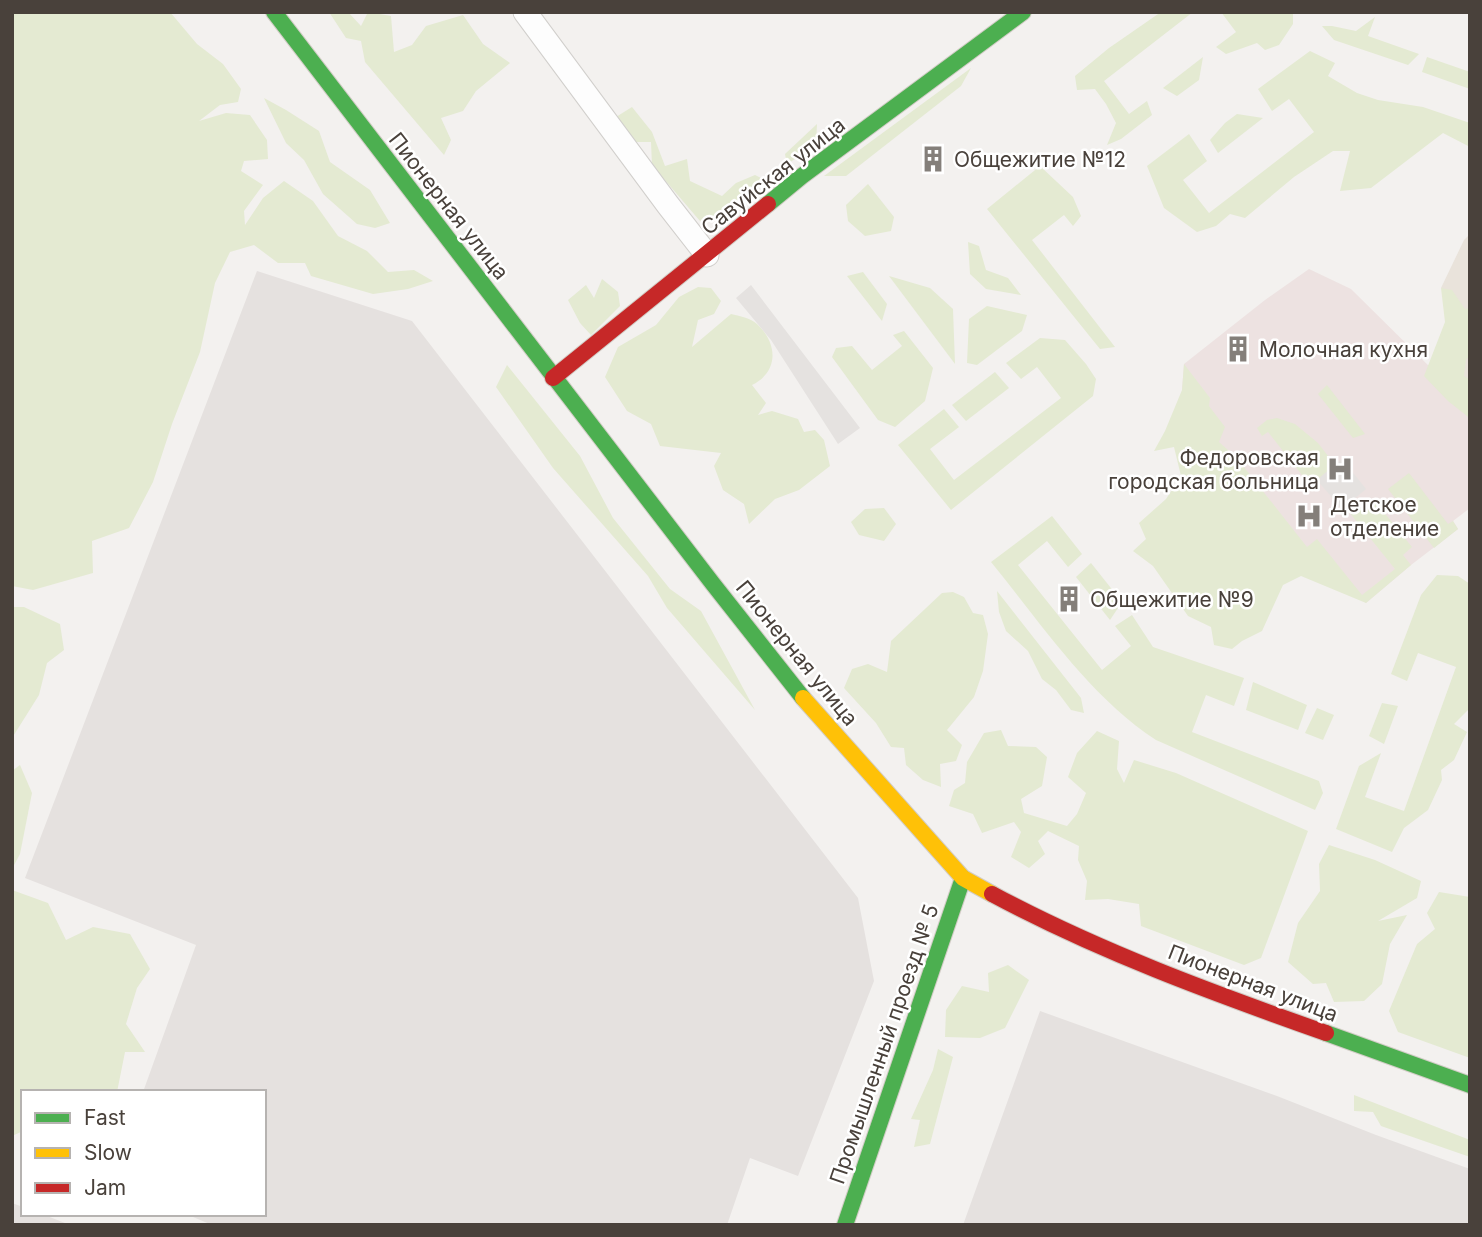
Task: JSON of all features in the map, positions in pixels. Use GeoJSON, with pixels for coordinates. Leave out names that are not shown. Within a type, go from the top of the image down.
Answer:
{"type":"FeatureCollection","features":[{"type":"Feature","properties":{"kind":"main road","name":"Пионерная улица"},"geometry":{"type":"LineString","coordinates":[[274,12],[553,378],[804,699],[963,878],[1043,921],[1117,953],[1261,1010],[1470,1086]]}},
{"type":"Feature","properties":{"kind":"main road","name":"Савуйская улица"},"geometry":{"type":"LineString","coordinates":[[553,378],[802,176],[1023,12]]}},
{"type":"Feature","properties":{"kind":"main road","name":"Промышленный проезд № 5"},"geometry":{"type":"LineString","coordinates":[[845,1225],[963,878]]}},
{"type":"Feature","properties":{"kind":"street"},"geometry":{"type":"LineString","coordinates":[[526,12],[707,255]]}},
{"type":"Feature","properties":{"kind":"shaded area"},"geometry":{"type":"Polygon","coordinates":[[[1470,234],[1470,410],[1437,374],[1460,313],[1441,288],[1464,240],[1470,234]]]}},
{"type":"Feature","properties":{"kind":"shaded area","name":"Федоровская городская больница"},"geometry":{"type":"Polygon","coordinates":[[[1309,269],[1351,289],[1470,410],[1470,508],[1453,521],[1458,529],[1366,603],[1179,430],[1184,364],[1309,269]]]}},
{"type":"Feature","properties":{"kind":"shaded area"},"geometry":{"type":"Polygon","coordinates":[[[257,271],[412,321],[858,898],[874,981],[798,1176],[750,1158],[727,1225],[212,1225],[191,1216],[266,1216],[266,1090],[144,1090],[196,945],[25,878],[257,271]]]}},
{"type":"Feature","properties":{"kind":"shaded area"},"geometry":{"type":"Polygon","coordinates":[[[751,285],[860,428],[838,444],[771,340],[736,298],[751,285]]]}},
{"type":"Feature","properties":{"kind":"shaded area"},"geometry":{"type":"Polygon","coordinates":[[[1342,459],[1366,489],[1342,509],[1317,480],[1342,459]]]}},
{"type":"Feature","properties":{"kind":"shaded area"},"geometry":{"type":"Polygon","coordinates":[[[1040,1011],[1470,1169],[1470,1225],[963,1225],[1040,1011]]]}},
{"type":"Feature","properties":{"kind":"shaded area"},"geometry":{"type":"Polygon","coordinates":[[[12,1203],[21,1206],[21,1216],[47,1216],[70,1225],[12,1225],[12,1203]]]}},
{"type":"Feature","properties":{"kind":"green space"},"geometry":{"type":"Polygon","coordinates":[[[12,12],[170,12],[197,44],[223,64],[241,89],[238,102],[220,105],[199,121],[226,113],[250,115],[267,140],[268,159],[244,161],[241,171],[263,185],[244,211],[245,225],[263,198],[284,181],[313,201],[338,236],[367,251],[388,272],[414,270],[433,281],[408,289],[373,294],[311,276],[305,263],[278,263],[254,245],[230,252],[215,283],[200,352],[153,482],[129,528],[92,541],[93,573],[33,590],[12,586],[12,12]]]}},
{"type":"Feature","properties":{"kind":"green space"},"geometry":{"type":"Polygon","coordinates":[[[329,12],[348,12],[361,26],[368,12],[391,16],[394,52],[412,45],[426,26],[463,15],[483,44],[510,63],[476,91],[463,111],[441,118],[451,140],[444,155],[365,62],[361,41],[346,38],[329,12]]]}},
{"type":"Feature","properties":{"kind":"green space"},"geometry":{"type":"Polygon","coordinates":[[[1161,12],[1193,12],[1104,81],[1129,114],[1147,101],[1152,115],[1121,139],[1107,145],[1116,123],[1095,89],[1077,90],[1075,76],[1109,48],[1161,12]]]}},
{"type":"Feature","properties":{"kind":"green space"},"geometry":{"type":"Polygon","coordinates":[[[1221,12],[1293,12],[1293,24],[1279,45],[1265,50],[1257,43],[1226,54],[1216,47],[1236,32],[1221,12]]]}},
{"type":"Feature","properties":{"kind":"green space"},"geometry":{"type":"Polygon","coordinates":[[[1375,17],[1368,36],[1419,54],[1408,65],[1334,40],[1322,26],[1356,31],[1375,17]]]}},
{"type":"Feature","properties":{"kind":"green space"},"geometry":{"type":"Polygon","coordinates":[[[1310,51],[1335,63],[1328,76],[1357,93],[1378,100],[1423,107],[1470,123],[1470,147],[1443,133],[1371,188],[1340,191],[1350,151],[1333,151],[1294,177],[1245,218],[1230,214],[1216,226],[1197,232],[1164,208],[1147,166],[1189,134],[1207,161],[1183,180],[1209,213],[1314,132],[1289,99],[1272,111],[1258,89],[1310,51]]]}},
{"type":"Feature","properties":{"kind":"green space"},"geometry":{"type":"Polygon","coordinates":[[[1203,57],[1199,80],[1177,96],[1163,88],[1203,57]]]}},
{"type":"Feature","properties":{"kind":"green space"},"geometry":{"type":"Polygon","coordinates":[[[1427,57],[1470,72],[1470,89],[1422,72],[1427,57]]]}},
{"type":"Feature","properties":{"kind":"green space"},"geometry":{"type":"Polygon","coordinates":[[[971,68],[961,86],[846,176],[824,176],[971,68]]]}},
{"type":"Feature","properties":{"kind":"green space"},"geometry":{"type":"Polygon","coordinates":[[[264,98],[319,131],[330,162],[370,190],[390,223],[375,228],[357,224],[323,194],[304,160],[286,143],[264,98]]]}},
{"type":"Feature","properties":{"kind":"green space"},"geometry":{"type":"Polygon","coordinates":[[[632,107],[652,132],[665,166],[687,159],[690,181],[722,196],[736,183],[755,175],[763,179],[719,214],[700,221],[652,165],[651,142],[635,142],[616,117],[632,107]]]}},
{"type":"Feature","properties":{"kind":"green space"},"geometry":{"type":"Polygon","coordinates":[[[1237,114],[1263,118],[1218,153],[1210,140],[1237,114]]]}},
{"type":"Feature","properties":{"kind":"green space"},"geometry":{"type":"Polygon","coordinates":[[[817,124],[816,146],[787,164],[785,154],[817,124]]]}},
{"type":"Feature","properties":{"kind":"green space"},"geometry":{"type":"Polygon","coordinates":[[[1040,166],[1073,197],[1081,216],[1073,226],[1064,215],[1032,240],[1115,347],[1100,349],[987,209],[1040,166]]]}},
{"type":"Feature","properties":{"kind":"green space"},"geometry":{"type":"Polygon","coordinates":[[[868,184],[894,217],[891,231],[865,236],[848,221],[846,205],[868,184]]]}},
{"type":"Feature","properties":{"kind":"green space"},"geometry":{"type":"Polygon","coordinates":[[[968,242],[979,246],[986,270],[1008,278],[1021,295],[986,289],[970,274],[968,242]]]}},
{"type":"Feature","properties":{"kind":"green space"},"geometry":{"type":"Polygon","coordinates":[[[863,272],[887,304],[882,321],[847,276],[863,272]]]}},
{"type":"Feature","properties":{"kind":"green space"},"geometry":{"type":"Polygon","coordinates":[[[889,276],[930,288],[953,309],[955,364],[889,276]]]}},
{"type":"Feature","properties":{"kind":"green space"},"geometry":{"type":"Polygon","coordinates":[[[602,279],[618,292],[620,306],[591,335],[580,323],[568,300],[586,285],[594,298],[602,279]]]}},
{"type":"Feature","properties":{"kind":"green space"},"geometry":{"type":"Polygon","coordinates":[[[698,287],[711,288],[721,301],[714,314],[698,320],[692,347],[731,314],[757,324],[772,348],[771,365],[767,373],[752,385],[766,403],[758,415],[772,411],[798,419],[804,432],[815,430],[824,440],[830,466],[799,490],[775,499],[749,524],[744,504],[723,490],[714,466],[721,453],[660,446],[651,424],[627,411],[605,377],[618,347],[656,325],[679,297],[698,287]]]}},
{"type":"Feature","properties":{"kind":"green space"},"geometry":{"type":"Polygon","coordinates":[[[1441,288],[1452,290],[1465,309],[1470,308],[1470,357],[1466,359],[1464,376],[1470,380],[1470,420],[1424,376],[1445,322],[1441,288]]]}},
{"type":"Feature","properties":{"kind":"green space"},"geometry":{"type":"Polygon","coordinates":[[[987,306],[1027,315],[1022,331],[977,365],[967,363],[969,319],[987,306]]]}},
{"type":"Feature","properties":{"kind":"green space"},"geometry":{"type":"Polygon","coordinates":[[[904,331],[933,368],[925,401],[895,427],[878,420],[832,357],[836,348],[852,346],[872,370],[902,346],[893,335],[904,331]]]}},
{"type":"Feature","properties":{"kind":"green space"},"geometry":{"type":"Polygon","coordinates":[[[1040,338],[1065,340],[1096,379],[1093,396],[951,510],[898,445],[944,409],[959,427],[930,449],[954,480],[1061,398],[1037,367],[1021,379],[1006,363],[1040,338]]]}},
{"type":"Feature","properties":{"kind":"green space"},"geometry":{"type":"Polygon","coordinates":[[[1184,364],[1210,398],[1209,406],[1225,427],[1219,442],[1236,457],[1307,547],[1317,539],[1362,595],[1395,569],[1349,512],[1374,500],[1412,547],[1403,555],[1411,565],[1366,603],[1301,576],[1283,585],[1262,631],[1232,649],[1214,645],[1211,627],[1188,616],[1153,566],[1133,551],[1146,539],[1139,523],[1166,499],[1181,476],[1174,447],[1154,451],[1182,390],[1184,364]]]}},
{"type":"Feature","properties":{"kind":"green space"},"geometry":{"type":"Polygon","coordinates":[[[507,365],[580,456],[613,518],[670,589],[701,611],[755,710],[667,608],[648,576],[553,468],[496,387],[507,365]]]}},
{"type":"Feature","properties":{"kind":"green space"},"geometry":{"type":"Polygon","coordinates":[[[995,372],[1009,388],[966,421],[952,405],[995,372]]]}},
{"type":"Feature","properties":{"kind":"green space"},"geometry":{"type":"Polygon","coordinates":[[[1327,385],[1365,434],[1353,438],[1318,394],[1327,385]]]}},
{"type":"Feature","properties":{"kind":"green space"},"geometry":{"type":"Polygon","coordinates":[[[1277,418],[1295,424],[1318,443],[1335,465],[1309,484],[1268,432],[1262,436],[1257,428],[1267,420],[1277,418]]]}},
{"type":"Feature","properties":{"kind":"green space"},"geometry":{"type":"Polygon","coordinates":[[[1409,473],[1448,524],[1453,521],[1458,529],[1434,548],[1388,489],[1409,473]]]}},
{"type":"Feature","properties":{"kind":"green space"},"geometry":{"type":"Polygon","coordinates":[[[884,508],[896,524],[884,541],[859,535],[851,522],[865,509],[884,508]]]}},
{"type":"Feature","properties":{"kind":"green space"},"geometry":{"type":"Polygon","coordinates":[[[1052,516],[1082,554],[1068,567],[1047,541],[1018,565],[1102,670],[1131,646],[1115,626],[1132,615],[1153,647],[1244,678],[1234,706],[1206,695],[1192,732],[1319,781],[1323,793],[1315,810],[1156,740],[1109,702],[1067,657],[991,562],[1052,516]]]}},
{"type":"Feature","properties":{"kind":"green space"},"geometry":{"type":"Polygon","coordinates":[[[1091,563],[1122,602],[1110,620],[1076,577],[1091,563]]]}},
{"type":"Feature","properties":{"kind":"green space"},"geometry":{"type":"Polygon","coordinates":[[[1437,575],[1458,576],[1470,584],[1470,708],[1454,724],[1467,732],[1454,760],[1441,770],[1442,780],[1428,810],[1404,828],[1392,852],[1336,829],[1359,766],[1381,753],[1365,797],[1404,811],[1456,667],[1418,653],[1407,681],[1391,674],[1421,595],[1437,575]]]}},
{"type":"Feature","properties":{"kind":"green space"},"geometry":{"type":"Polygon","coordinates":[[[997,591],[1081,698],[1084,713],[1071,710],[1056,690],[1042,679],[1028,651],[1006,631],[999,612],[997,591]]]}},
{"type":"Feature","properties":{"kind":"green space"},"geometry":{"type":"Polygon","coordinates":[[[953,592],[964,597],[973,613],[983,615],[988,634],[983,671],[974,697],[947,730],[962,745],[956,761],[940,764],[941,787],[923,780],[906,765],[904,748],[891,747],[876,723],[844,688],[852,669],[868,664],[887,672],[891,641],[942,593],[953,592]]]}},
{"type":"Feature","properties":{"kind":"green space"},"geometry":{"type":"Polygon","coordinates":[[[12,607],[24,607],[60,624],[64,650],[47,663],[39,695],[12,738],[12,607]]]}},
{"type":"Feature","properties":{"kind":"green space"},"geometry":{"type":"Polygon","coordinates":[[[1253,682],[1307,705],[1298,730],[1246,710],[1253,682]]]}},
{"type":"Feature","properties":{"kind":"green space"},"geometry":{"type":"Polygon","coordinates":[[[1382,703],[1398,706],[1384,744],[1369,736],[1382,703]]]}},
{"type":"Feature","properties":{"kind":"green space"},"geometry":{"type":"Polygon","coordinates":[[[1317,708],[1334,715],[1323,740],[1305,733],[1317,708]]]}},
{"type":"Feature","properties":{"kind":"green space"},"geometry":{"type":"Polygon","coordinates":[[[1001,730],[1008,746],[1036,747],[1047,757],[1042,786],[1021,799],[1024,813],[1067,826],[1077,814],[1086,793],[1068,777],[1077,753],[1097,731],[1119,741],[1117,769],[1124,783],[1134,760],[1176,773],[1308,831],[1261,958],[1244,965],[1141,926],[1139,904],[1108,899],[1085,900],[1087,881],[1078,860],[1079,846],[1048,831],[1038,841],[1045,854],[1029,868],[1011,857],[1021,832],[1014,822],[982,833],[973,814],[949,806],[954,790],[965,783],[967,762],[984,733],[1001,730]]]}},
{"type":"Feature","properties":{"kind":"green space"},"geometry":{"type":"Polygon","coordinates":[[[20,765],[32,793],[20,854],[12,869],[12,771],[20,765]]]}},
{"type":"Feature","properties":{"kind":"green space"},"geometry":{"type":"Polygon","coordinates":[[[1329,845],[1375,860],[1421,881],[1417,898],[1378,921],[1407,915],[1390,944],[1382,984],[1364,1001],[1334,1002],[1326,983],[1313,984],[1288,962],[1298,923],[1320,891],[1319,864],[1329,845]]]}},
{"type":"Feature","properties":{"kind":"green space"},"geometry":{"type":"Polygon","coordinates":[[[12,890],[48,903],[66,940],[93,927],[130,934],[150,969],[137,988],[126,1024],[145,1052],[125,1052],[117,1090],[21,1090],[21,1132],[12,1136],[12,890]]]}},
{"type":"Feature","properties":{"kind":"green space"},"geometry":{"type":"Polygon","coordinates":[[[1439,892],[1470,897],[1470,1058],[1398,1032],[1389,1011],[1417,944],[1435,929],[1427,913],[1439,892]]]}},
{"type":"Feature","properties":{"kind":"green space"},"geometry":{"type":"Polygon","coordinates":[[[1008,965],[1029,980],[1005,1028],[980,1038],[945,1037],[946,1010],[962,986],[989,992],[988,973],[1008,965]]]}},
{"type":"Feature","properties":{"kind":"green space"},"geometry":{"type":"Polygon","coordinates":[[[938,1049],[953,1057],[930,1144],[914,1147],[920,1120],[911,1119],[933,1070],[938,1049]]]}},
{"type":"Feature","properties":{"kind":"green space"},"geometry":{"type":"Polygon","coordinates":[[[1354,1095],[1470,1140],[1470,1157],[1381,1126],[1373,1112],[1354,1111],[1354,1095]]]}},
{"type":"Feature","properties":{"kind":"traffic: fast"},"geometry":{"type":"LineString","coordinates":[[274,12],[803,698]]}},
{"type":"Feature","properties":{"kind":"traffic: fast"},"geometry":{"type":"LineString","coordinates":[[768,204],[1023,12]]}},
{"type":"Feature","properties":{"kind":"traffic: fast"},"geometry":{"type":"LineString","coordinates":[[845,1225],[963,878]]}},
{"type":"Feature","properties":{"kind":"traffic: fast"},"geometry":{"type":"LineString","coordinates":[[1326,1033],[1470,1085]]}},
{"type":"Feature","properties":{"kind":"traffic: slow"},"geometry":{"type":"LineString","coordinates":[[803,698],[963,878],[992,894]]}},
{"type":"Feature","properties":{"kind":"traffic: jam"},"geometry":{"type":"LineString","coordinates":[[553,378],[768,204]]}},
{"type":"Feature","properties":{"kind":"traffic: jam"},"geometry":{"type":"LineString","coordinates":[[992,894],[1114,952],[1326,1033]]}},
{"type":"Feature","properties":{"kind":"place","name":"Общежитие №12"},"geometry":{"type":"Point","coordinates":[933,159]}},
{"type":"Feature","properties":{"kind":"place","name":"Молочная кухня"},"geometry":{"type":"Point","coordinates":[1238,349]}},
{"type":"Feature","properties":{"kind":"place","name":"Федоровская городская больница"},"geometry":{"type":"Point","coordinates":[1340,469]}},
{"type":"Feature","properties":{"kind":"place","name":"Детское отделение"},"geometry":{"type":"Point","coordinates":[1309,516]}},
{"type":"Feature","properties":{"kind":"place","name":"Общежитие №9"},"geometry":{"type":"Point","coordinates":[1069,599]}}]}
